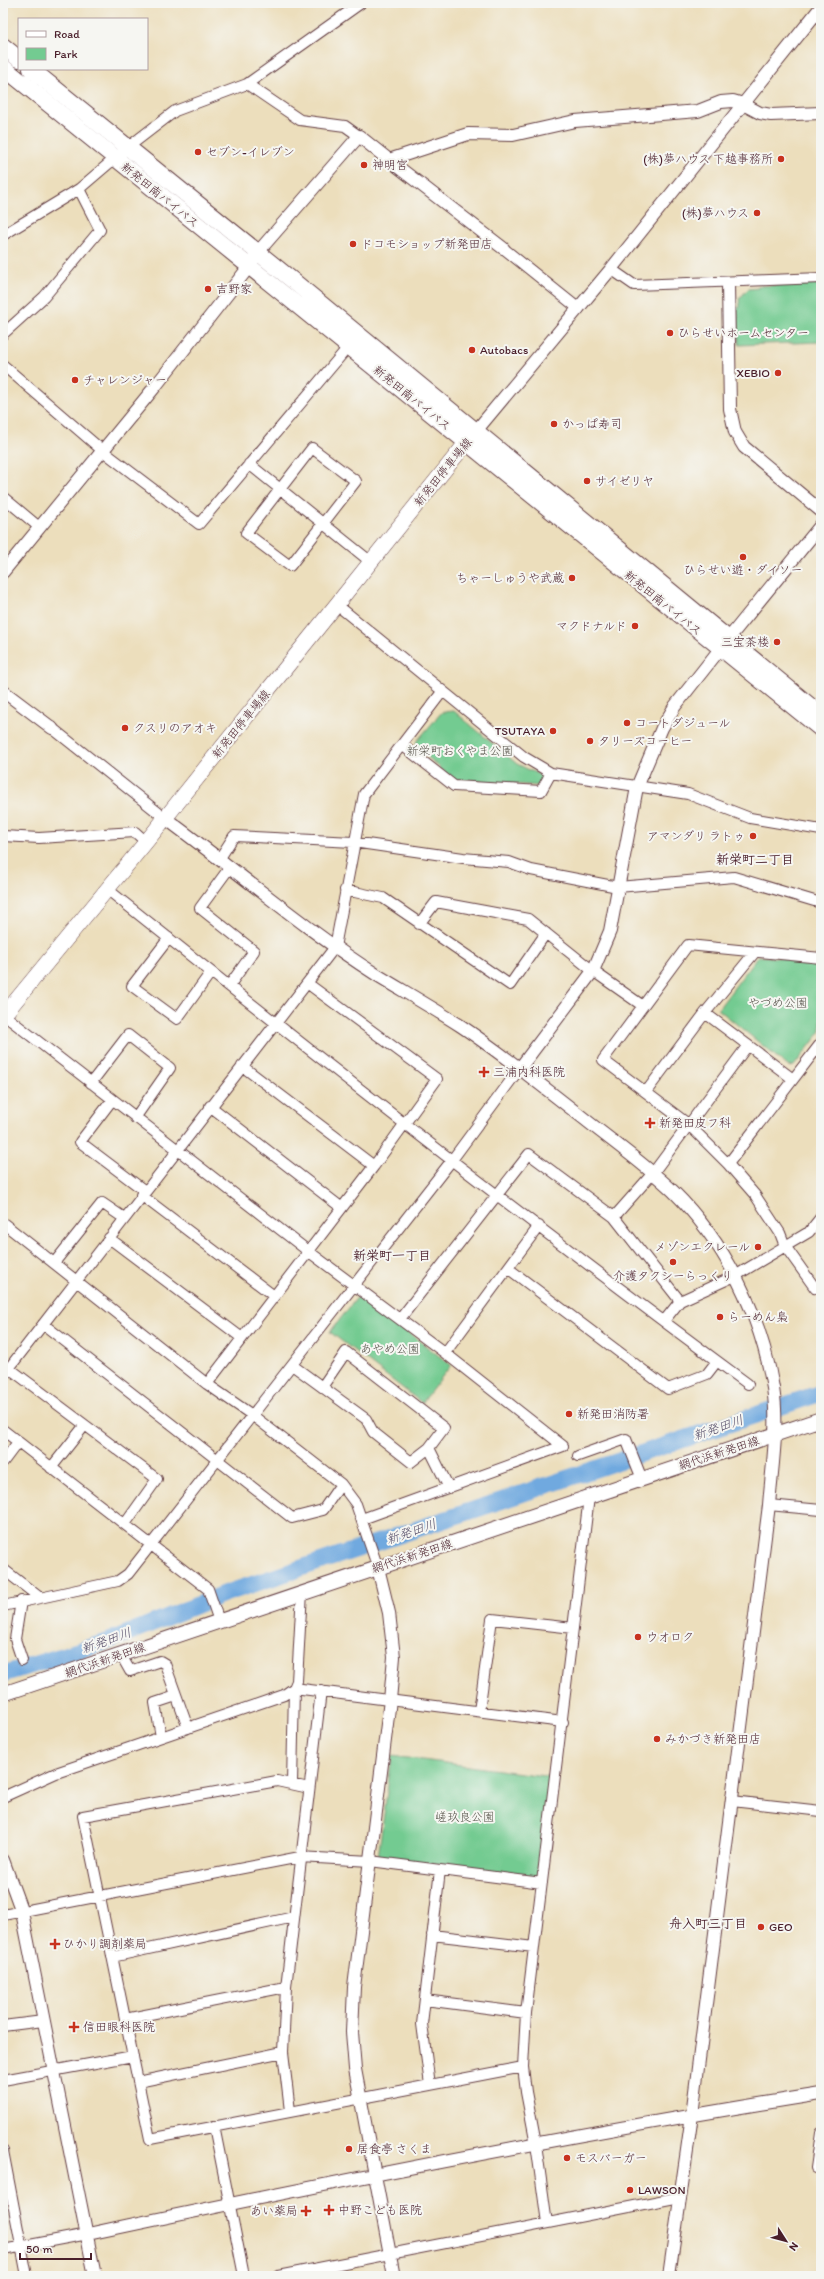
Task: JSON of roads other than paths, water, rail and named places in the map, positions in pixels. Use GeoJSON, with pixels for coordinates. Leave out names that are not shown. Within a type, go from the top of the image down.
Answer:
{"type":"FeatureCollection","features":[{"type":"Feature","properties":{"kind":"highway"},"geometry":{"type":"LineString","coordinates":[[3,46],[18,58]]}},
{"type":"Feature","properties":{"kind":"highway","name":"新発田南バイパス"},"geometry":{"type":"LineString","coordinates":[[3,67],[248,268],[471,437]]}},
{"type":"Feature","properties":{"kind":"highway","name":"新発田南バイパス"},"geometry":{"type":"LineString","coordinates":[[33,70],[127,148],[258,252],[471,437],[724,644],[821,729]]}},
{"type":"Feature","properties":{"kind":"highway","name":"新発田南バイパス"},"geometry":{"type":"LineString","coordinates":[[724,644],[821,715]]}},
{"type":"Feature","properties":{"kind":"main road","name":"新発田停車場線"},"geometry":{"type":"LineString","coordinates":[[3,1016],[146,842],[471,437]]}},
{"type":"Feature","properties":{"kind":"main road","name":"網代浜新発田線"},"geometry":{"type":"LineString","coordinates":[[3,1694],[121,1655],[217,1614],[302,1592],[376,1563],[588,1497],[821,1419]]}},
{"type":"Feature","properties":{"kind":"street"},"geometry":{"type":"LineString","coordinates":[[3,235],[79,189],[114,158],[175,111],[247,84],[361,3]]}},
{"type":"Feature","properties":{"kind":"street"},"geometry":{"type":"LineString","coordinates":[[471,437],[579,309],[821,7]]}},
{"type":"Feature","properties":{"kind":"street"},"geometry":{"type":"LineString","coordinates":[[247,84],[300,120],[345,126],[503,248],[579,309]]}},
{"type":"Feature","properties":{"kind":"street"},"geometry":{"type":"LineString","coordinates":[[389,160],[468,134],[513,135],[575,121],[698,110],[721,102],[733,101],[743,104],[760,113],[771,115],[821,113]]}},
{"type":"Feature","properties":{"kind":"street"},"geometry":{"type":"LineString","coordinates":[[3,572],[248,268],[258,252],[359,136]]}},
{"type":"Feature","properties":{"kind":"street"},"geometry":{"type":"LineString","coordinates":[[3,334],[44,297],[100,230],[79,189]]}},
{"type":"Feature","properties":{"kind":"street"},"geometry":{"type":"LineString","coordinates":[[611,269],[634,285],[728,283],[821,278]]}},
{"type":"Feature","properties":{"kind":"street"},"geometry":{"type":"LineString","coordinates":[[728,283],[730,409],[735,432],[744,447],[821,511]]}},
{"type":"Feature","properties":{"kind":"street"},"geometry":{"type":"LineString","coordinates":[[3,365],[102,451],[199,524],[349,346]]}},
{"type":"Feature","properties":{"kind":"street"},"geometry":{"type":"LineString","coordinates":[[312,448],[356,481],[323,523],[290,566],[246,533],[312,448]]}},
{"type":"Feature","properties":{"kind":"street"},"geometry":{"type":"LineString","coordinates":[[249,464],[372,562]]}},
{"type":"Feature","properties":{"kind":"street"},"geometry":{"type":"LineString","coordinates":[[3,497],[39,527]]}},
{"type":"Feature","properties":{"kind":"street"},"geometry":{"type":"LineString","coordinates":[[3,1606],[118,1580],[128,1574],[452,1160],[593,971],[610,931],[637,788],[662,728],[675,706],[821,525]]}},
{"type":"Feature","properties":{"kind":"street"},"geometry":{"type":"LineString","coordinates":[[337,605],[442,692],[524,757],[551,773],[637,788],[688,794],[750,818],[821,830]]}},
{"type":"Feature","properties":{"kind":"street"},"geometry":{"type":"LineString","coordinates":[[3,691],[165,818],[220,858],[335,947],[461,1026],[520,1068],[652,1173],[674,1192],[699,1220],[722,1253],[735,1276],[763,1343],[773,1389],[775,1435],[769,1505],[732,1801],[692,2115],[669,2276]]}},
{"type":"Feature","properties":{"kind":"street"},"geometry":{"type":"LineString","coordinates":[[125,1524],[157,1479],[85,1425],[6,1372],[210,1106],[335,947],[353,842],[364,794],[442,692]]}},
{"type":"Feature","properties":{"kind":"street"},"geometry":{"type":"LineString","coordinates":[[402,745],[454,786],[541,791],[551,773]]}},
{"type":"Feature","properties":{"kind":"street"},"geometry":{"type":"LineString","coordinates":[[3,836],[39,838],[135,832],[146,842]]}},
{"type":"Feature","properties":{"kind":"street"},"geometry":{"type":"LineString","coordinates":[[220,858],[234,836],[353,842],[463,858],[509,862],[531,870],[618,887],[734,877],[821,903]]}},
{"type":"Feature","properties":{"kind":"street"},"geometry":{"type":"LineString","coordinates":[[229,986],[254,952],[200,908],[230,867]]}},
{"type":"Feature","properties":{"kind":"street"},"geometry":{"type":"LineString","coordinates":[[107,889],[275,1024],[748,1384]]}},
{"type":"Feature","properties":{"kind":"street"},"geometry":{"type":"LineString","coordinates":[[345,890],[383,898],[510,985],[546,933]]}},
{"type":"Feature","properties":{"kind":"street"},"geometry":{"type":"LineString","coordinates":[[419,924],[436,902],[528,919],[593,971],[643,1006]]}},
{"type":"Feature","properties":{"kind":"street"},"geometry":{"type":"LineString","coordinates":[[169,938],[132,986],[177,1018],[211,972]]}},
{"type":"Feature","properties":{"kind":"street"},"geometry":{"type":"LineString","coordinates":[[821,958],[688,945],[603,1060],[688,1124],[728,1164],[755,1195],[780,1233],[785,1246],[815,1288],[821,1284]]}},
{"type":"Feature","properties":{"kind":"street"},"geometry":{"type":"LineString","coordinates":[[646,1092],[705,1014],[755,952]]}},
{"type":"Feature","properties":{"kind":"street"},"geometry":{"type":"LineString","coordinates":[[207,1384],[406,1125],[437,1079],[307,983]]}},
{"type":"Feature","properties":{"kind":"street"},"geometry":{"type":"LineString","coordinates":[[705,1014],[793,1079]]}},
{"type":"Feature","properties":{"kind":"street"},"geometry":{"type":"LineString","coordinates":[[3,1016],[308,1251],[445,1353],[563,1446],[362,1519]]}},
{"type":"Feature","properties":{"kind":"street"},"geometry":{"type":"LineString","coordinates":[[91,1083],[128,1035],[170,1068],[135,1118]]}},
{"type":"Feature","properties":{"kind":"street"},"geometry":{"type":"LineString","coordinates":[[728,1164],[821,1043]]}},
{"type":"Feature","properties":{"kind":"street"},"geometry":{"type":"LineString","coordinates":[[614,1217],[652,1173],[748,1045]]}},
{"type":"Feature","properties":{"kind":"street"},"geometry":{"type":"LineString","coordinates":[[242,1066],[374,1166]]}},
{"type":"Feature","properties":{"kind":"street"},"geometry":{"type":"LineString","coordinates":[[112,1100],[80,1142],[274,1296]]}},
{"type":"Feature","properties":{"kind":"street"},"geometry":{"type":"LineString","coordinates":[[210,1106],[342,1208]]}},
{"type":"Feature","properties":{"kind":"street"},"geometry":{"type":"LineString","coordinates":[[400,1319],[529,1154],[614,1217],[680,1301]]}},
{"type":"Feature","properties":{"kind":"street"},"geometry":{"type":"LineString","coordinates":[[54,1262],[102,1203],[124,1218]]}},
{"type":"Feature","properties":{"kind":"street"},"geometry":{"type":"LineString","coordinates":[[664,1321],[680,1301],[735,1276],[809,1232],[821,1217]]}},
{"type":"Feature","properties":{"kind":"street"},"geometry":{"type":"LineString","coordinates":[[3,1224],[77,1280],[207,1384],[252,1415],[341,1484],[356,1504],[362,1519],[376,1563],[389,1613],[394,1656],[390,1700],[354,1987],[352,2032],[355,2069],[360,2099],[394,2276]]}},
{"type":"Feature","properties":{"kind":"street"},"geometry":{"type":"LineString","coordinates":[[445,1353],[509,1269],[539,1226]]}},
{"type":"Feature","properties":{"kind":"street"},"geometry":{"type":"LineString","coordinates":[[109,1238],[242,1338]]}},
{"type":"Feature","properties":{"kind":"street"},"geometry":{"type":"LineString","coordinates":[[509,1269],[668,1389],[707,1374],[717,1361]]}},
{"type":"Feature","properties":{"kind":"street"},"geometry":{"type":"LineString","coordinates":[[43,1324],[218,1458],[292,1518],[323,1510],[341,1484]]}},
{"type":"Feature","properties":{"kind":"street"},"geometry":{"type":"LineString","coordinates":[[292,1365],[322,1387],[366,1419],[373,1432],[411,1462],[429,1448],[444,1428],[346,1352],[322,1387]]}},
{"type":"Feature","properties":{"kind":"street"},"geometry":{"type":"LineString","coordinates":[[52,1468],[85,1425]]}},
{"type":"Feature","properties":{"kind":"street"},"geometry":{"type":"LineString","coordinates":[[3,1430],[208,1589],[217,1614]]}},
{"type":"Feature","properties":{"kind":"street"},"geometry":{"type":"LineString","coordinates":[[578,1456],[626,1439],[642,1479]]}},
{"type":"Feature","properties":{"kind":"street"},"geometry":{"type":"LineString","coordinates":[[3,1462],[18,1442]]}},
{"type":"Feature","properties":{"kind":"street"},"geometry":{"type":"LineString","coordinates":[[429,1448],[449,1488]]}},
{"type":"Feature","properties":{"kind":"street"},"geometry":{"type":"LineString","coordinates":[[547,2223],[536,2144],[523,2068],[526,2013],[588,1497]]}},
{"type":"Feature","properties":{"kind":"street"},"geometry":{"type":"LineString","coordinates":[[769,1505],[821,1510]]}},
{"type":"Feature","properties":{"kind":"street"},"geometry":{"type":"LineString","coordinates":[[3,1569],[39,1597]]}},
{"type":"Feature","properties":{"kind":"street"},"geometry":{"type":"LineString","coordinates":[[292,1784],[294,1688],[297,1681],[302,1592]]}},
{"type":"Feature","properties":{"kind":"street"},"geometry":{"type":"LineString","coordinates":[[21,1601],[15,1639],[22,1660]]}},
{"type":"Feature","properties":{"kind":"street"},"geometry":{"type":"LineString","coordinates":[[479,1711],[492,1619],[573,1628]]}},
{"type":"Feature","properties":{"kind":"street"},"geometry":{"type":"LineString","coordinates":[[121,1655],[130,1672],[160,1661],[165,1664],[188,1728]]}},
{"type":"Feature","properties":{"kind":"street"},"geometry":{"type":"LineString","coordinates":[[3,1796],[56,1773],[284,1695],[294,1688],[562,1722]]}},
{"type":"Feature","properties":{"kind":"street"},"geometry":{"type":"LineString","coordinates":[[290,2111],[283,2052],[286,1987],[300,1857],[321,1691]]}},
{"type":"Feature","properties":{"kind":"street"},"geometry":{"type":"LineString","coordinates":[[161,1737],[155,1703],[176,1696]]}},
{"type":"Feature","properties":{"kind":"street"},"geometry":{"type":"LineString","coordinates":[[309,1788],[277,1781],[83,1816],[150,2139],[290,2111],[523,2068]]}},
{"type":"Feature","properties":{"kind":"street"},"geometry":{"type":"LineString","coordinates":[[732,1801],[821,1811]]}},
{"type":"Feature","properties":{"kind":"street"},"geometry":{"type":"LineString","coordinates":[[3,1915],[300,1857],[370,1861],[542,1883]]}},
{"type":"Feature","properties":{"kind":"street"},"geometry":{"type":"LineString","coordinates":[[3,1860],[22,1912],[53,2071],[88,2234],[95,2276]]}},
{"type":"Feature","properties":{"kind":"street"},"geometry":{"type":"LineString","coordinates":[[430,2085],[422,2024],[440,1870]]}},
{"type":"Feature","properties":{"kind":"street"},"geometry":{"type":"LineString","coordinates":[[112,1957],[294,1917]]}},
{"type":"Feature","properties":{"kind":"street"},"geometry":{"type":"LineString","coordinates":[[432,1935],[534,1947]]}},
{"type":"Feature","properties":{"kind":"street"},"geometry":{"type":"LineString","coordinates":[[125,2019],[286,1987]]}},
{"type":"Feature","properties":{"kind":"street"},"geometry":{"type":"LineString","coordinates":[[425,2000],[526,2013]]}},
{"type":"Feature","properties":{"kind":"street"},"geometry":{"type":"LineString","coordinates":[[3,2026],[43,2021]]}},
{"type":"Feature","properties":{"kind":"street"},"geometry":{"type":"LineString","coordinates":[[138,2082],[283,2052]]}},
{"type":"Feature","properties":{"kind":"street"},"geometry":{"type":"LineString","coordinates":[[3,2080],[133,2056]]}},
{"type":"Feature","properties":{"kind":"street"},"geometry":{"type":"LineString","coordinates":[[3,2250],[88,2234],[230,2203],[536,2144],[692,2115],[821,2094]]}},
{"type":"Feature","properties":{"kind":"street"},"geometry":{"type":"LineString","coordinates":[[214,2126],[244,2276]]}},
{"type":"Feature","properties":{"kind":"street"},"geometry":{"type":"LineString","coordinates":[[821,2133],[816,2168],[821,2168]]}},
{"type":"Feature","properties":{"kind":"street"},"geometry":{"type":"LineString","coordinates":[[3,2151],[22,2247],[26,2276]]}},
{"type":"Feature","properties":{"kind":"street"},"geometry":{"type":"LineString","coordinates":[[278,2276],[330,2271],[390,2255],[680,2196]]}},
{"type":"Feature","properties":{"kind":"water"},"geometry":{"type":"Polygon","coordinates":[[[821,1385],[821,1396],[794,1406],[793,1394],[821,1385]]]}},
{"type":"Feature","properties":{"kind":"waterway","name":"新発田川"},"geometry":{"type":"LineString","coordinates":[[3,1674],[106,1642],[224,1594],[821,1393]]}},
{"type":"Feature","properties":{"kind":"place","name":"セブン-イレブン"},"geometry":{"type":"Point","coordinates":[198,152]}},
{"type":"Feature","properties":{"kind":"place","name":"(株)夢ハウス 下越事務所"},"geometry":{"type":"Point","coordinates":[781,159]}},
{"type":"Feature","properties":{"kind":"place","name":"神明宮"},"geometry":{"type":"Point","coordinates":[364,165]}},
{"type":"Feature","properties":{"kind":"place","name":"(株)夢ハウス"},"geometry":{"type":"Point","coordinates":[757,213]}},
{"type":"Feature","properties":{"kind":"place","name":"ドコモショップ新発田店"},"geometry":{"type":"Point","coordinates":[353,244]}},
{"type":"Feature","properties":{"kind":"place","name":"吉野家"},"geometry":{"type":"Point","coordinates":[208,289]}},
{"type":"Feature","properties":{"kind":"place","name":"ひらせいホームセンター"},"geometry":{"type":"Point","coordinates":[670,333]}},
{"type":"Feature","properties":{"kind":"place","name":"Autobacs"},"geometry":{"type":"Point","coordinates":[472,350]}},
{"type":"Feature","properties":{"kind":"place","name":"XEBIO"},"geometry":{"type":"Point","coordinates":[778,373]}},
{"type":"Feature","properties":{"kind":"place","name":"チャレンジャー"},"geometry":{"type":"Point","coordinates":[75,380]}},
{"type":"Feature","properties":{"kind":"place","name":"かっぱ寿司"},"geometry":{"type":"Point","coordinates":[554,424]}},
{"type":"Feature","properties":{"kind":"place","name":"サイゼリヤ"},"geometry":{"type":"Point","coordinates":[587,481]}},
{"type":"Feature","properties":{"kind":"place","name":"ひらせい遊・ダイソー"},"geometry":{"type":"Point","coordinates":[743,557]}},
{"type":"Feature","properties":{"kind":"place","name":"ちゃーしゅうや武蔵"},"geometry":{"type":"Point","coordinates":[572,578]}},
{"type":"Feature","properties":{"kind":"place","name":"マクドナルド"},"geometry":{"type":"Point","coordinates":[635,626]}},
{"type":"Feature","properties":{"kind":"place","name":"三宝茶楼"},"geometry":{"type":"Point","coordinates":[777,642]}},
{"type":"Feature","properties":{"kind":"place","name":"コートダジュール"},"geometry":{"type":"Point","coordinates":[627,723]}},
{"type":"Feature","properties":{"kind":"place","name":"クスリのアオキ"},"geometry":{"type":"Point","coordinates":[125,728]}},
{"type":"Feature","properties":{"kind":"place","name":"TSUTAYA"},"geometry":{"type":"Point","coordinates":[553,731]}},
{"type":"Feature","properties":{"kind":"place","name":"タリーズコーヒー"},"geometry":{"type":"Point","coordinates":[590,741]}},
{"type":"Feature","properties":{"kind":"place","name":"アマンダリ ラトゥ"},"geometry":{"type":"Point","coordinates":[753,836]}},
{"type":"Feature","properties":{"kind":"place","name":"三浦内科医院"},"geometry":{"type":"Point","coordinates":[484,1072]}},
{"type":"Feature","properties":{"kind":"place","name":"新発田皮フ科"},"geometry":{"type":"Point","coordinates":[650,1123]}},
{"type":"Feature","properties":{"kind":"place","name":"メゾンエクレール"},"geometry":{"type":"Point","coordinates":[758,1247]}},
{"type":"Feature","properties":{"kind":"place","name":"介護タクシーらっくり"},"geometry":{"type":"Point","coordinates":[673,1262]}},
{"type":"Feature","properties":{"kind":"place","name":"らーめん梟"},"geometry":{"type":"Point","coordinates":[720,1317]}},
{"type":"Feature","properties":{"kind":"place","name":"新発田消防署"},"geometry":{"type":"Point","coordinates":[569,1414]}},
{"type":"Feature","properties":{"kind":"place","name":"ウオロク"},"geometry":{"type":"Point","coordinates":[638,1637]}},
{"type":"Feature","properties":{"kind":"place","name":"みかづき新発田店"},"geometry":{"type":"Point","coordinates":[657,1739]}},
{"type":"Feature","properties":{"kind":"place","name":"GEO"},"geometry":{"type":"Point","coordinates":[761,1927]}},
{"type":"Feature","properties":{"kind":"place","name":"ひかり調剤薬局"},"geometry":{"type":"Point","coordinates":[55,1944]}},
{"type":"Feature","properties":{"kind":"place","name":"信田眼科医院"},"geometry":{"type":"Point","coordinates":[74,2027]}},
{"type":"Feature","properties":{"kind":"place","name":"居食亭 さくま"},"geometry":{"type":"Point","coordinates":[349,2149]}},
{"type":"Feature","properties":{"kind":"place","name":"モスバーガー"},"geometry":{"type":"Point","coordinates":[567,2158]}},
{"type":"Feature","properties":{"kind":"place","name":"LAWSON"},"geometry":{"type":"Point","coordinates":[630,2190]}},
{"type":"Feature","properties":{"kind":"place","name":"中野こども医院"},"geometry":{"type":"Point","coordinates":[329,2210]}},
{"type":"Feature","properties":{"kind":"place","name":"あい薬局"},"geometry":{"type":"Point","coordinates":[306,2211]}},
{"type":"Feature","properties":{"kind":"district","name":"新栄町二丁目"},"geometry":{"type":"Point","coordinates":[755,859]}},
{"type":"Feature","properties":{"kind":"district","name":"新栄町一丁目"},"geometry":{"type":"Point","coordinates":[392,1255]}},
{"type":"Feature","properties":{"kind":"district","name":"舟入町三丁目"},"geometry":{"type":"Point","coordinates":[708,1923]}},
{"type":"Feature","properties":{"kind":"park label","name":"新栄町おくやま公園"},"geometry":{"type":"Point","coordinates":[460,751]}},
{"type":"Feature","properties":{"kind":"park label","name":"やづめ公園"},"geometry":{"type":"Point","coordinates":[778,1003]}},
{"type":"Feature","properties":{"kind":"park label","name":"あやめ公園"},"geometry":{"type":"Point","coordinates":[390,1349]}},
{"type":"Feature","properties":{"kind":"park label","name":"嵯玖良公園"},"geometry":{"type":"Point","coordinates":[465,1817]}}]}
